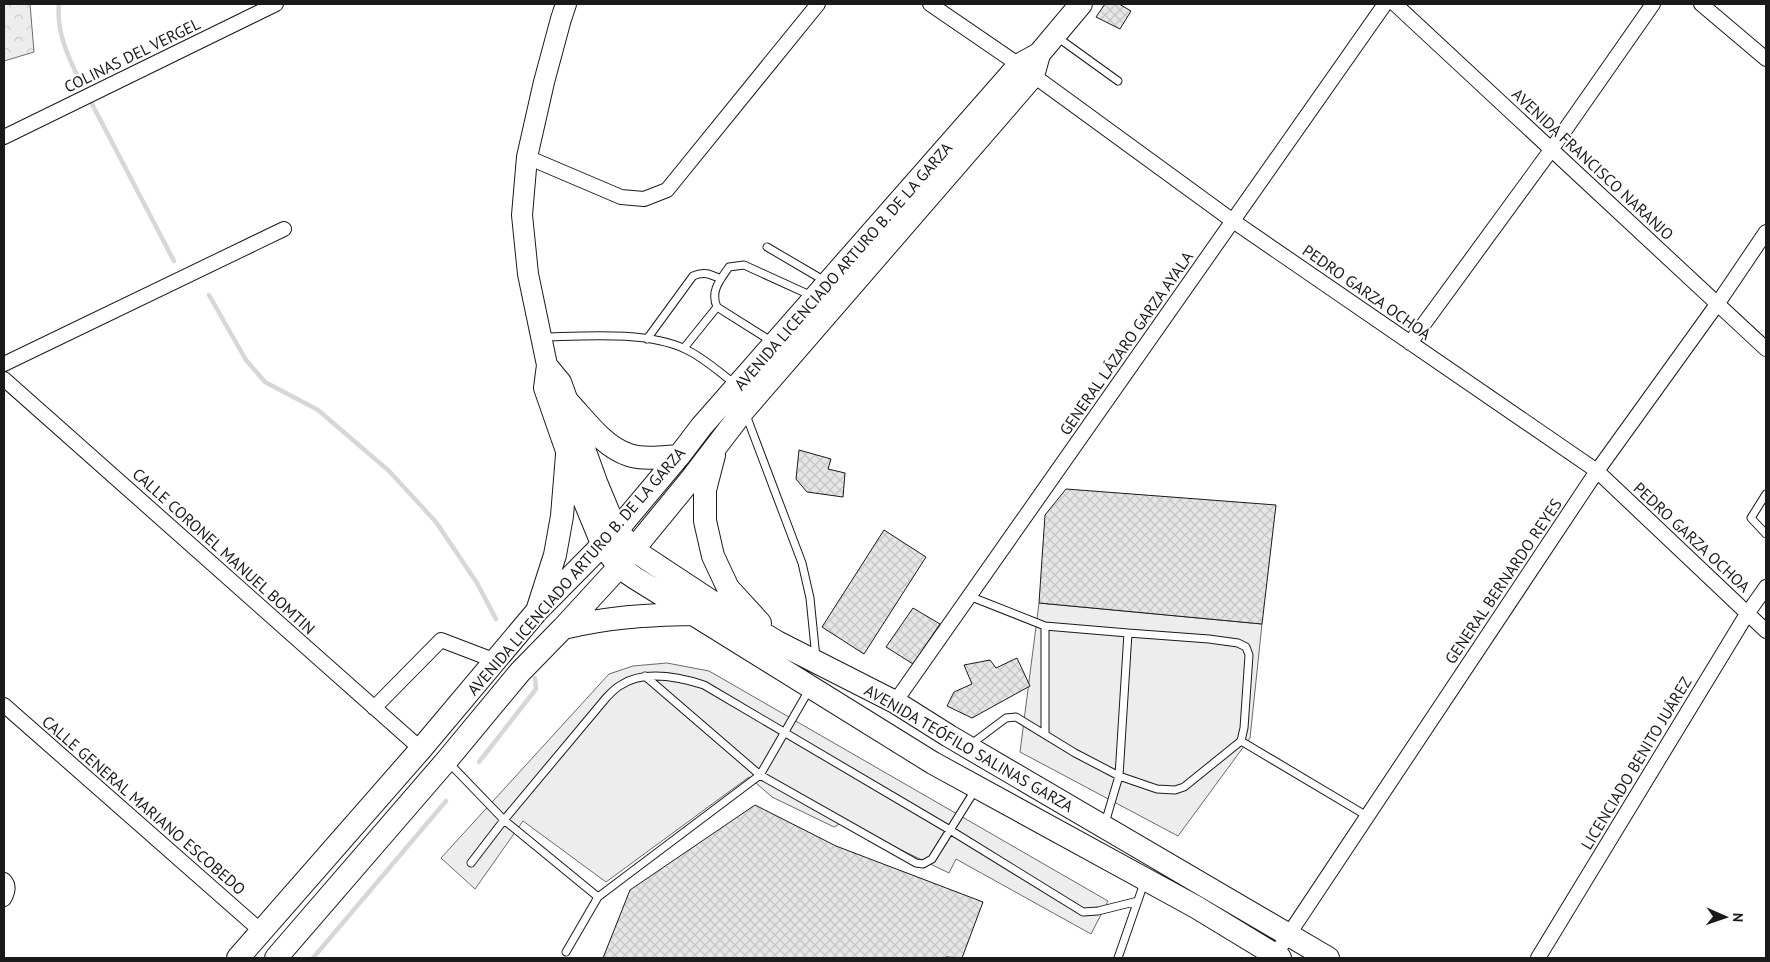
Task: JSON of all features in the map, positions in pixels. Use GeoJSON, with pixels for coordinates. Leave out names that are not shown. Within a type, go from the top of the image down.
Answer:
{"type":"FeatureCollection","features":[{"type":"Feature","properties":{"kind":"main road"},"geometry":{"type":"LineString","coordinates":[[566,4],[544,82],[527,157],[522,215],[528,274],[547,365],[544,388],[583,500],[610,538]]}},
{"type":"Feature","properties":{"kind":"main road","name":"AVENIDA LICENCIADO ARTURO B. DE LA GARZA"},"geometry":{"type":"LineString","coordinates":[[238,958],[460,704],[537,611],[610,538],[701,427],[741,398],[1026,71],[1081,4]]}},
{"type":"Feature","properties":{"kind":"main road","name":"AVENIDA LICENCIADO ARTURO B. DE LA GARZA"},"geometry":{"type":"LineString","coordinates":[[276,958],[447,760],[520,672],[619,567],[717,444],[741,398],[774,343],[821,290],[1026,71]]}},
{"type":"Feature","properties":{"kind":"main road"},"geometry":{"type":"LineString","coordinates":[[547,365],[561,382],[597,482],[610,538]]}},
{"type":"Feature","properties":{"kind":"main road"},"geometry":{"type":"LineString","coordinates":[[568,402],[599,435],[612,446],[629,455],[649,458],[679,456]]}},
{"type":"Feature","properties":{"kind":"main road"},"geometry":{"type":"LineString","coordinates":[[717,444],[705,490],[705,521],[713,556],[728,588],[778,642]]}},
{"type":"Feature","properties":{"kind":"main road"},"geometry":{"type":"LineString","coordinates":[[537,611],[555,555],[562,516],[567,455]]}},
{"type":"Feature","properties":{"kind":"main road","name":"AVENIDA TEÓFILO SALINAS GARZA"},"geometry":{"type":"LineString","coordinates":[[610,538],[632,549],[729,613],[778,642],[895,702],[958,742],[1328,958]]}},
{"type":"Feature","properties":{"kind":"main road","name":"AVENIDA TEÓFILO SALINAS GARZA"},"geometry":{"type":"LineString","coordinates":[[610,538],[619,567],[692,614],[1142,890],[1196,907],[1278,957]]}},
{"type":"Feature","properties":{"kind":"main road"},"geometry":{"type":"LineString","coordinates":[[563,628],[607,618],[692,614]]}},
{"type":"Feature","properties":{"kind":"main road"},"geometry":{"type":"LineString","coordinates":[[401,771],[447,760],[460,704]]}},
{"type":"Feature","properties":{"kind":"main road"},"geometry":{"type":"LineString","coordinates":[[933,762],[958,742]]}},
{"type":"Feature","properties":{"kind":"main road"},"geometry":{"type":"LineString","coordinates":[[260,958],[261,931],[313,914]]}},
{"type":"Feature","properties":{"kind":"street","name":"COLINAS DEL VERGEL"},"geometry":{"type":"LineString","coordinates":[[4,137],[276,4]]}},
{"type":"Feature","properties":{"kind":"street"},"geometry":{"type":"LineString","coordinates":[[527,157],[621,197],[644,199],[667,190],[818,4]]}},
{"type":"Feature","properties":{"kind":"street","name":"PEDRO GARZA OCHOA"},"geometry":{"type":"LineString","coordinates":[[930,4],[1233,221],[1597,471],[1766,631]]}},
{"type":"Feature","properties":{"kind":"street","name":"GENERAL LÁZARO GARZA AYALA"},"geometry":{"type":"LineString","coordinates":[[895,702],[1385,4]]}},
{"type":"Feature","properties":{"kind":"street","name":"AVENIDA FRANCISCO NARANJO"},"geometry":{"type":"LineString","coordinates":[[1395,4],[1718,303],[1766,350]]}},
{"type":"Feature","properties":{"kind":"street"},"geometry":{"type":"LineString","coordinates":[[1410,343],[1551,150],[1653,4]]}},
{"type":"Feature","properties":{"kind":"street"},"geometry":{"type":"LineString","coordinates":[[1701,4],[1766,59]]}},
{"type":"Feature","properties":{"kind":"street"},"geometry":{"type":"LineString","coordinates":[[4,364],[284,229]]}},
{"type":"Feature","properties":{"kind":"street","name":"GENERAL BERNARDO REYES"},"geometry":{"type":"LineString","coordinates":[[1278,957],[1288,935],[1597,471],[1718,303],[1766,232]]}},
{"type":"Feature","properties":{"kind":"street","name":"CALLE CORONEL MANUEL BOMTIN"},"geometry":{"type":"LineString","coordinates":[[4,379],[421,749]]}},
{"type":"Feature","properties":{"kind":"street","name":"LICENCIADO BENITO JUÁREZ"},"geometry":{"type":"LineString","coordinates":[[1538,958],[1747,614],[1766,587]]}},
{"type":"Feature","properties":{"kind":"street"},"geometry":{"type":"LineString","coordinates":[[374,708],[441,640],[496,661]]}},
{"type":"Feature","properties":{"kind":"street","name":"CALLE GENERAL MARIANO ESCOBEDO"},"geometry":{"type":"LineString","coordinates":[[4,704],[261,931]]}},
{"type":"Feature","properties":{"kind":"street"},"geometry":{"type":"LineString","coordinates":[[4,880],[8,885],[8,889],[4,899]]}},
{"type":"Feature","properties":{"kind":"lane"},"geometry":{"type":"LineString","coordinates":[[1054,35],[1118,81]]}},
{"type":"Feature","properties":{"kind":"lane"},"geometry":{"type":"LineString","coordinates":[[767,247],[821,290]]}},
{"type":"Feature","properties":{"kind":"lane"},"geometry":{"type":"LineString","coordinates":[[774,343],[717,307],[714,292],[720,279],[729,267],[744,265],[821,290]]}},
{"type":"Feature","properties":{"kind":"lane"},"geometry":{"type":"LineString","coordinates":[[648,339],[693,276],[700,273],[708,273],[720,279]]}},
{"type":"Feature","properties":{"kind":"lane"},"geometry":{"type":"LineString","coordinates":[[684,348],[717,307]]}},
{"type":"Feature","properties":{"kind":"lane"},"geometry":{"type":"LineString","coordinates":[[541,337],[606,336],[662,341],[684,348],[741,398],[802,563],[810,598],[816,662]]}},
{"type":"Feature","properties":{"kind":"lane"},"geometry":{"type":"LineString","coordinates":[[1766,494],[1751,518],[1766,534]]}},
{"type":"Feature","properties":{"kind":"lane"},"geometry":{"type":"LineString","coordinates":[[958,742],[1006,718],[1016,717],[1074,753],[1119,776],[1157,789],[1175,790],[1184,787],[1241,741],[1244,728],[1249,655],[1246,648],[1238,644],[1209,639],[1045,626],[969,596]]}},
{"type":"Feature","properties":{"kind":"lane"},"geometry":{"type":"LineString","coordinates":[[1044,734],[1045,626]]}},
{"type":"Feature","properties":{"kind":"lane"},"geometry":{"type":"LineString","coordinates":[[1104,827],[1119,776],[1128,634]]}},
{"type":"Feature","properties":{"kind":"lane"},"geometry":{"type":"LineString","coordinates":[[645,676],[760,775],[916,863],[923,864],[932,859],[977,788]]}},
{"type":"Feature","properties":{"kind":"lane"},"geometry":{"type":"LineString","coordinates":[[471,863],[504,820],[606,698],[619,685],[645,676],[688,680],[704,685],[950,830],[1083,912],[1098,911],[1142,890]]}},
{"type":"Feature","properties":{"kind":"lane"},"geometry":{"type":"LineString","coordinates":[[566,952],[598,897],[760,775],[810,688]]}},
{"type":"Feature","properties":{"kind":"lane"},"geometry":{"type":"LineString","coordinates":[[1241,741],[1367,816]]}},
{"type":"Feature","properties":{"kind":"lane"},"geometry":{"type":"LineString","coordinates":[[447,760],[504,820],[598,897]]}},
{"type":"Feature","properties":{"kind":"lane"},"geometry":{"type":"LineString","coordinates":[[1118,958],[1142,890]]}},
{"type":"Feature","properties":{"kind":"shaded area"},"geometry":{"type":"Polygon","coordinates":[[[1039,603],[1262,624],[1250,738],[1178,836],[1020,752],[1039,603]]]}},
{"type":"Feature","properties":{"kind":"shaded area"},"geometry":{"type":"Polygon","coordinates":[[[667,663],[709,671],[1108,901],[1091,934],[956,859],[949,873],[843,822],[834,827],[772,797],[749,777],[606,882],[523,821],[475,889],[441,858],[609,674],[633,666],[667,663]]]}},
{"type":"Feature","properties":{"kind":"green space"},"geometry":{"type":"Polygon","coordinates":[[[4,4],[30,4],[34,52],[4,61],[4,4]]]}},
{"type":"Feature","properties":{"kind":"building"},"geometry":{"type":"Polygon","coordinates":[[[1105,4],[1119,4],[1131,11],[1120,29],[1096,17],[1105,4]]]}},
{"type":"Feature","properties":{"kind":"building"},"geometry":{"type":"Polygon","coordinates":[[[799,450],[831,459],[828,469],[845,473],[843,497],[807,492],[796,479],[799,450]]]}},
{"type":"Feature","properties":{"kind":"building"},"geometry":{"type":"Polygon","coordinates":[[[1066,489],[1276,505],[1262,624],[1039,603],[1045,515],[1066,489]]]}},
{"type":"Feature","properties":{"kind":"building"},"geometry":{"type":"Polygon","coordinates":[[[884,530],[926,557],[864,654],[822,627],[884,530]]]}},
{"type":"Feature","properties":{"kind":"building"},"geometry":{"type":"Polygon","coordinates":[[[913,608],[940,624],[913,664],[886,647],[913,608]]]}},
{"type":"Feature","properties":{"kind":"building"},"geometry":{"type":"Polygon","coordinates":[[[1017,658],[1030,686],[972,718],[947,706],[954,692],[972,684],[964,665],[990,660],[996,668],[1017,658]]]}},
{"type":"Feature","properties":{"kind":"building"},"geometry":{"type":"Polygon","coordinates":[[[755,805],[836,846],[983,902],[962,958],[603,958],[630,890],[755,805]]]}},
{"type":"Feature","properties":{"kind":"waterway"},"geometry":{"type":"LineString","coordinates":[[59,4],[61,34],[67,53],[80,81]]}},
{"type":"Feature","properties":{"kind":"waterway"},"geometry":{"type":"LineString","coordinates":[[92,104],[174,261]]}},
{"type":"Feature","properties":{"kind":"waterway"},"geometry":{"type":"LineString","coordinates":[[209,295],[246,360],[265,382],[318,410],[389,471],[436,522],[477,583],[496,619]]}},
{"type":"Feature","properties":{"kind":"waterway"},"geometry":{"type":"LineString","coordinates":[[479,762],[536,689],[535,678]]}},
{"type":"Feature","properties":{"kind":"waterway"},"geometry":{"type":"LineString","coordinates":[[313,958],[446,801]]}}]}
